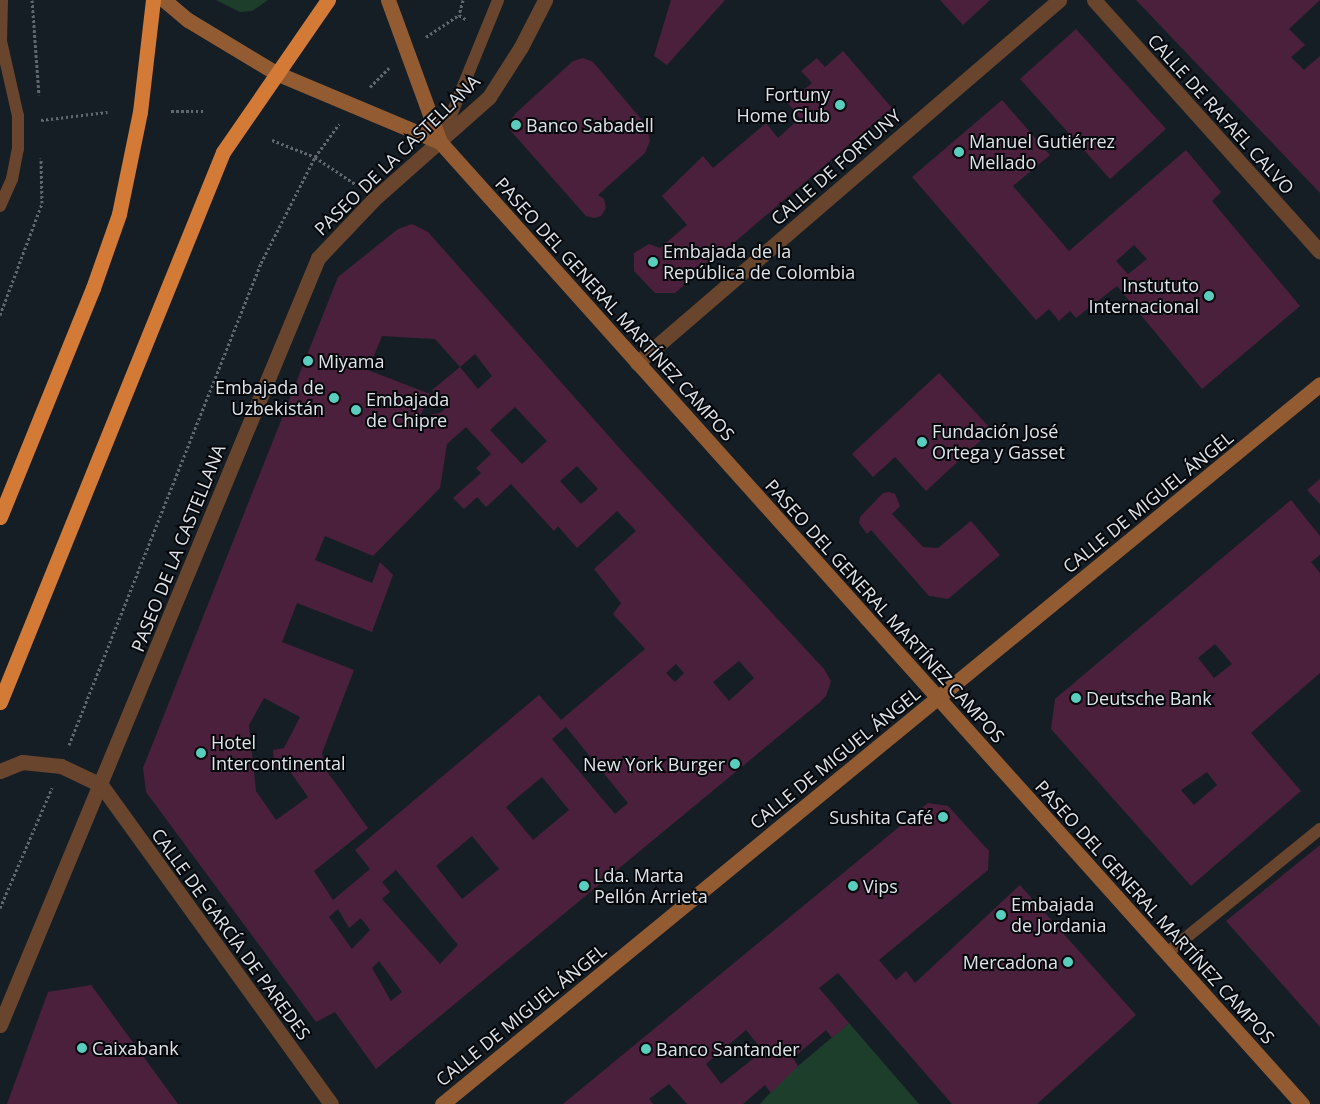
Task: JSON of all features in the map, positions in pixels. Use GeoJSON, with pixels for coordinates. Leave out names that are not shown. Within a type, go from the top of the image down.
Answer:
{"type":"FeatureCollection","features":[{"type":"Feature","properties":{"kind":"highway"},"geometry":{"type":"LineString","coordinates":[[0,517],[93,288],[118,214],[140,112],[153,0]]}},
{"type":"Feature","properties":{"kind":"highway"},"geometry":{"type":"LineString","coordinates":[[0,702],[208,184],[231,137],[328,0]]}},
{"type":"Feature","properties":{"kind":"street"},"geometry":{"type":"LineString","coordinates":[[164,0],[188,20],[276,73],[351,107],[440,142]]}},
{"type":"Feature","properties":{"kind":"street"},"geometry":{"type":"LineString","coordinates":[[388,0],[440,142]]}},
{"type":"Feature","properties":{"kind":"street","name":"PASEO DE LA CASTELLANA"},"geometry":{"type":"LineString","coordinates":[[0,1025],[318,258],[373,200],[489,97],[521,48],[545,0]]}},
{"type":"Feature","properties":{"kind":"street","name":"CALLE DE FORTUNY"},"geometry":{"type":"LineString","coordinates":[[637,363],[1059,0]]}},
{"type":"Feature","properties":{"kind":"street","name":"CALLE DE RAFAEL CALVO"},"geometry":{"type":"LineString","coordinates":[[1094,0],[1320,252]]}},
{"type":"Feature","properties":{"kind":"street","name":"PASEO DEL GENERAL MARTÍNEZ CAMPOS"},"geometry":{"type":"LineString","coordinates":[[440,142],[1302,1104]]}},
{"type":"Feature","properties":{"kind":"street","name":"CALLE DE MIGUEL ÁNGEL"},"geometry":{"type":"LineString","coordinates":[[442,1104],[1320,384]]}},
{"type":"Feature","properties":{"kind":"street"},"geometry":{"type":"LineString","coordinates":[[0,771],[22,762],[61,766],[101,785]]}},
{"type":"Feature","properties":{"kind":"street","name":"CALLE DE GARCÍA DE PAREDES"},"geometry":{"type":"LineString","coordinates":[[101,785],[331,1104]]}},
{"type":"Feature","properties":{"kind":"lane"},"geometry":{"type":"LineString","coordinates":[[0,206],[12,180],[18,149],[18,116],[1,40],[2,0]]}},
{"type":"Feature","properties":{"kind":"lane"},"geometry":{"type":"LineString","coordinates":[[440,142],[498,0]]}},
{"type":"Feature","properties":{"kind":"lane"},"geometry":{"type":"LineString","coordinates":[[1167,953],[1320,830]]}},
{"type":"Feature","properties":{"kind":"path"},"geometry":{"type":"LineString","coordinates":[[0,908],[38,827],[261,263],[315,157],[351,107],[405,50],[458,15]]}},
{"type":"Feature","properties":{"kind":"path"},"geometry":{"type":"LineString","coordinates":[[171,111],[205,111]]}},
{"type":"Feature","properties":{"kind":"path"},"geometry":{"type":"LineString","coordinates":[[40,120],[108,112]]}},
{"type":"Feature","properties":{"kind":"path"},"geometry":{"type":"LineString","coordinates":[[272,140],[315,157],[347,177]]}},
{"type":"Feature","properties":{"kind":"green space"},"geometry":{"type":"Polygon","coordinates":[[[216,0],[268,0],[252,11],[240,12],[216,0]]]}},
{"type":"Feature","properties":{"kind":"green space"},"geometry":{"type":"Polygon","coordinates":[[[849,1023],[919,1104],[760,1104],[784,1078],[849,1023]]]}},
{"type":"Feature","properties":{"kind":"building"},"geometry":{"type":"Polygon","coordinates":[[[671,0],[725,0],[667,65],[654,56],[671,0]]]}},
{"type":"Feature","properties":{"kind":"building"},"geometry":{"type":"Polygon","coordinates":[[[940,0],[990,0],[963,25],[940,0]]]}},
{"type":"Feature","properties":{"kind":"building"},"geometry":{"type":"Polygon","coordinates":[[[1136,0],[1320,0],[1289,29],[1305,45],[1291,57],[1304,70],[1320,56],[1320,193],[1136,0]]]}},
{"type":"Feature","properties":{"kind":"building"},"geometry":{"type":"Polygon","coordinates":[[[1076,29],[1166,129],[1110,179],[1020,79],[1076,29]]]}},
{"type":"Feature","properties":{"kind":"building"},"geometry":{"type":"Polygon","coordinates":[[[843,51],[892,108],[675,293],[655,293],[634,271],[634,253],[649,244],[660,248],[687,225],[662,196],[703,156],[713,168],[766,123],[778,138],[800,118],[788,103],[812,83],[801,71],[817,58],[825,67],[843,51]]]}},
{"type":"Feature","properties":{"kind":"building"},"geometry":{"type":"Polygon","coordinates":[[[583,58],[593,62],[647,126],[650,141],[645,153],[598,195],[604,199],[606,208],[601,216],[594,218],[586,216],[510,130],[510,121],[516,113],[573,61],[583,58]]]}},
{"type":"Feature","properties":{"kind":"building"},"geometry":{"type":"Polygon","coordinates":[[[1002,100],[1050,155],[1013,186],[1069,251],[1186,150],[1221,192],[1212,201],[1300,306],[1202,389],[1117,286],[1076,318],[1070,311],[1059,321],[1049,309],[1036,320],[912,177],[1002,100]],[[1134,245],[1116,261],[1128,274],[1147,259],[1134,245]]]}},
{"type":"Feature","properties":{"kind":"building"},"geometry":{"type":"Polygon","coordinates":[[[412,224],[428,232],[630,460],[824,669],[831,681],[826,696],[819,703],[376,1069],[335,1012],[316,1022],[146,792],[143,768],[338,277],[398,229],[412,224]],[[382,336],[368,370],[430,394],[419,419],[432,424],[429,415],[440,413],[447,407],[432,390],[460,367],[435,339],[382,336]],[[475,354],[460,367],[478,389],[492,376],[475,354]],[[515,407],[490,430],[522,464],[547,441],[515,407]],[[466,427],[447,444],[440,488],[373,556],[325,536],[315,560],[372,583],[380,562],[393,575],[372,632],[297,603],[282,642],[354,670],[322,753],[326,770],[368,828],[314,871],[333,900],[370,869],[355,850],[539,695],[561,720],[645,649],[613,614],[621,603],[594,569],[636,531],[617,511],[577,548],[558,526],[554,531],[511,484],[486,507],[477,497],[464,509],[453,498],[481,473],[476,468],[491,454],[466,427]],[[577,466],[560,481],[581,504],[598,489],[577,466]],[[739,661],[713,682],[729,701],[754,678],[739,661]],[[676,664],[666,673],[675,682],[684,673],[676,664]],[[264,698],[249,725],[256,791],[276,820],[308,797],[287,767],[275,769],[273,750],[284,748],[300,717],[264,698]],[[566,727],[552,739],[615,814],[628,803],[566,727]],[[542,777],[506,807],[533,840],[569,810],[542,777]],[[472,836],[436,866],[462,899],[499,869],[472,836]],[[396,870],[382,882],[390,892],[382,899],[440,964],[458,945],[396,870]],[[338,909],[329,917],[352,949],[370,930],[361,918],[349,928],[338,909]],[[379,961],[372,968],[391,1001],[402,992],[379,961]]]}},
{"type":"Feature","properties":{"kind":"building","name":"Fundación José Ortega y Gasset"},"geometry":{"type":"Polygon","coordinates":[[[939,373],[992,430],[926,491],[895,457],[873,477],[852,454],[939,373]]]}},
{"type":"Feature","properties":{"kind":"building"},"geometry":{"type":"Polygon","coordinates":[[[1320,479],[1320,504],[1307,490],[1320,479]]]}},
{"type":"Feature","properties":{"kind":"building"},"geometry":{"type":"Polygon","coordinates":[[[883,493],[895,494],[900,506],[892,514],[923,547],[938,548],[971,521],[1000,555],[948,599],[929,596],[871,530],[867,534],[859,523],[860,517],[883,493]]]}},
{"type":"Feature","properties":{"kind":"building"},"geometry":{"type":"Polygon","coordinates":[[[1291,500],[1320,536],[1320,555],[1311,562],[1320,573],[1320,673],[1251,733],[1301,791],[1191,886],[1051,729],[1055,699],[1291,500]],[[1215,644],[1198,658],[1214,678],[1232,664],[1215,644]],[[1207,772],[1181,790],[1194,805],[1217,785],[1207,772]]]}},
{"type":"Feature","properties":{"kind":"building"},"geometry":{"type":"Polygon","coordinates":[[[928,803],[948,806],[989,851],[988,870],[879,960],[896,980],[906,971],[915,983],[1020,885],[1136,1015],[1037,1104],[952,1104],[838,973],[819,988],[849,1023],[832,1038],[826,1030],[793,1058],[798,1066],[771,1093],[765,1085],[743,1104],[687,1104],[669,1084],[649,1099],[653,1104],[563,1104],[928,803]],[[746,1030],[706,1064],[721,1084],[763,1051],[746,1030]]]}},
{"type":"Feature","properties":{"kind":"building"},"geometry":{"type":"Polygon","coordinates":[[[1320,845],[1320,1027],[1226,921],[1320,845]]]}},
{"type":"Feature","properties":{"kind":"building","name":"Caixabank"},"geometry":{"type":"Polygon","coordinates":[[[91,985],[178,1104],[7,1104],[48,992],[91,985]]]}},
{"type":"Feature","properties":{"kind":"place","name":"Fortuny Home Club"},"geometry":{"type":"Point","coordinates":[840,105]}},
{"type":"Feature","properties":{"kind":"place","name":"Banco Sabadell"},"geometry":{"type":"Point","coordinates":[516,125]}},
{"type":"Feature","properties":{"kind":"place","name":"Manuel Gutiérrez Mellado"},"geometry":{"type":"Point","coordinates":[959,152]}},
{"type":"Feature","properties":{"kind":"place","name":"Embajada de la República de Colombia"},"geometry":{"type":"Point","coordinates":[653,262]}},
{"type":"Feature","properties":{"kind":"place","name":"Instututo Internacional"},"geometry":{"type":"Point","coordinates":[1209,296]}},
{"type":"Feature","properties":{"kind":"place","name":"Miyama"},"geometry":{"type":"Point","coordinates":[308,361]}},
{"type":"Feature","properties":{"kind":"place","name":"Embajada de Uzbekistán"},"geometry":{"type":"Point","coordinates":[334,398]}},
{"type":"Feature","properties":{"kind":"place","name":"Embajada de Chipre"},"geometry":{"type":"Point","coordinates":[356,410]}},
{"type":"Feature","properties":{"kind":"place","name":"Fundación José Ortega y Gasset"},"geometry":{"type":"Point","coordinates":[922,442]}},
{"type":"Feature","properties":{"kind":"place","name":"Deutsche Bank"},"geometry":{"type":"Point","coordinates":[1076,698]}},
{"type":"Feature","properties":{"kind":"place","name":"Hotel Intercontinental"},"geometry":{"type":"Point","coordinates":[201,753]}},
{"type":"Feature","properties":{"kind":"place","name":"New York Burger"},"geometry":{"type":"Point","coordinates":[735,764]}},
{"type":"Feature","properties":{"kind":"place","name":"Sushita Café"},"geometry":{"type":"Point","coordinates":[943,817]}},
{"type":"Feature","properties":{"kind":"place","name":"Lda. Marta Pellón Arrieta"},"geometry":{"type":"Point","coordinates":[584,886]}},
{"type":"Feature","properties":{"kind":"place","name":"Vips"},"geometry":{"type":"Point","coordinates":[853,886]}},
{"type":"Feature","properties":{"kind":"place","name":"Embajada de Jordania"},"geometry":{"type":"Point","coordinates":[1001,915]}},
{"type":"Feature","properties":{"kind":"place","name":"Mercadona"},"geometry":{"type":"Point","coordinates":[1068,962]}},
{"type":"Feature","properties":{"kind":"place","name":"Caixabank"},"geometry":{"type":"Point","coordinates":[82,1048]}},
{"type":"Feature","properties":{"kind":"place","name":"Banco Santander"},"geometry":{"type":"Point","coordinates":[646,1049]}}]}
